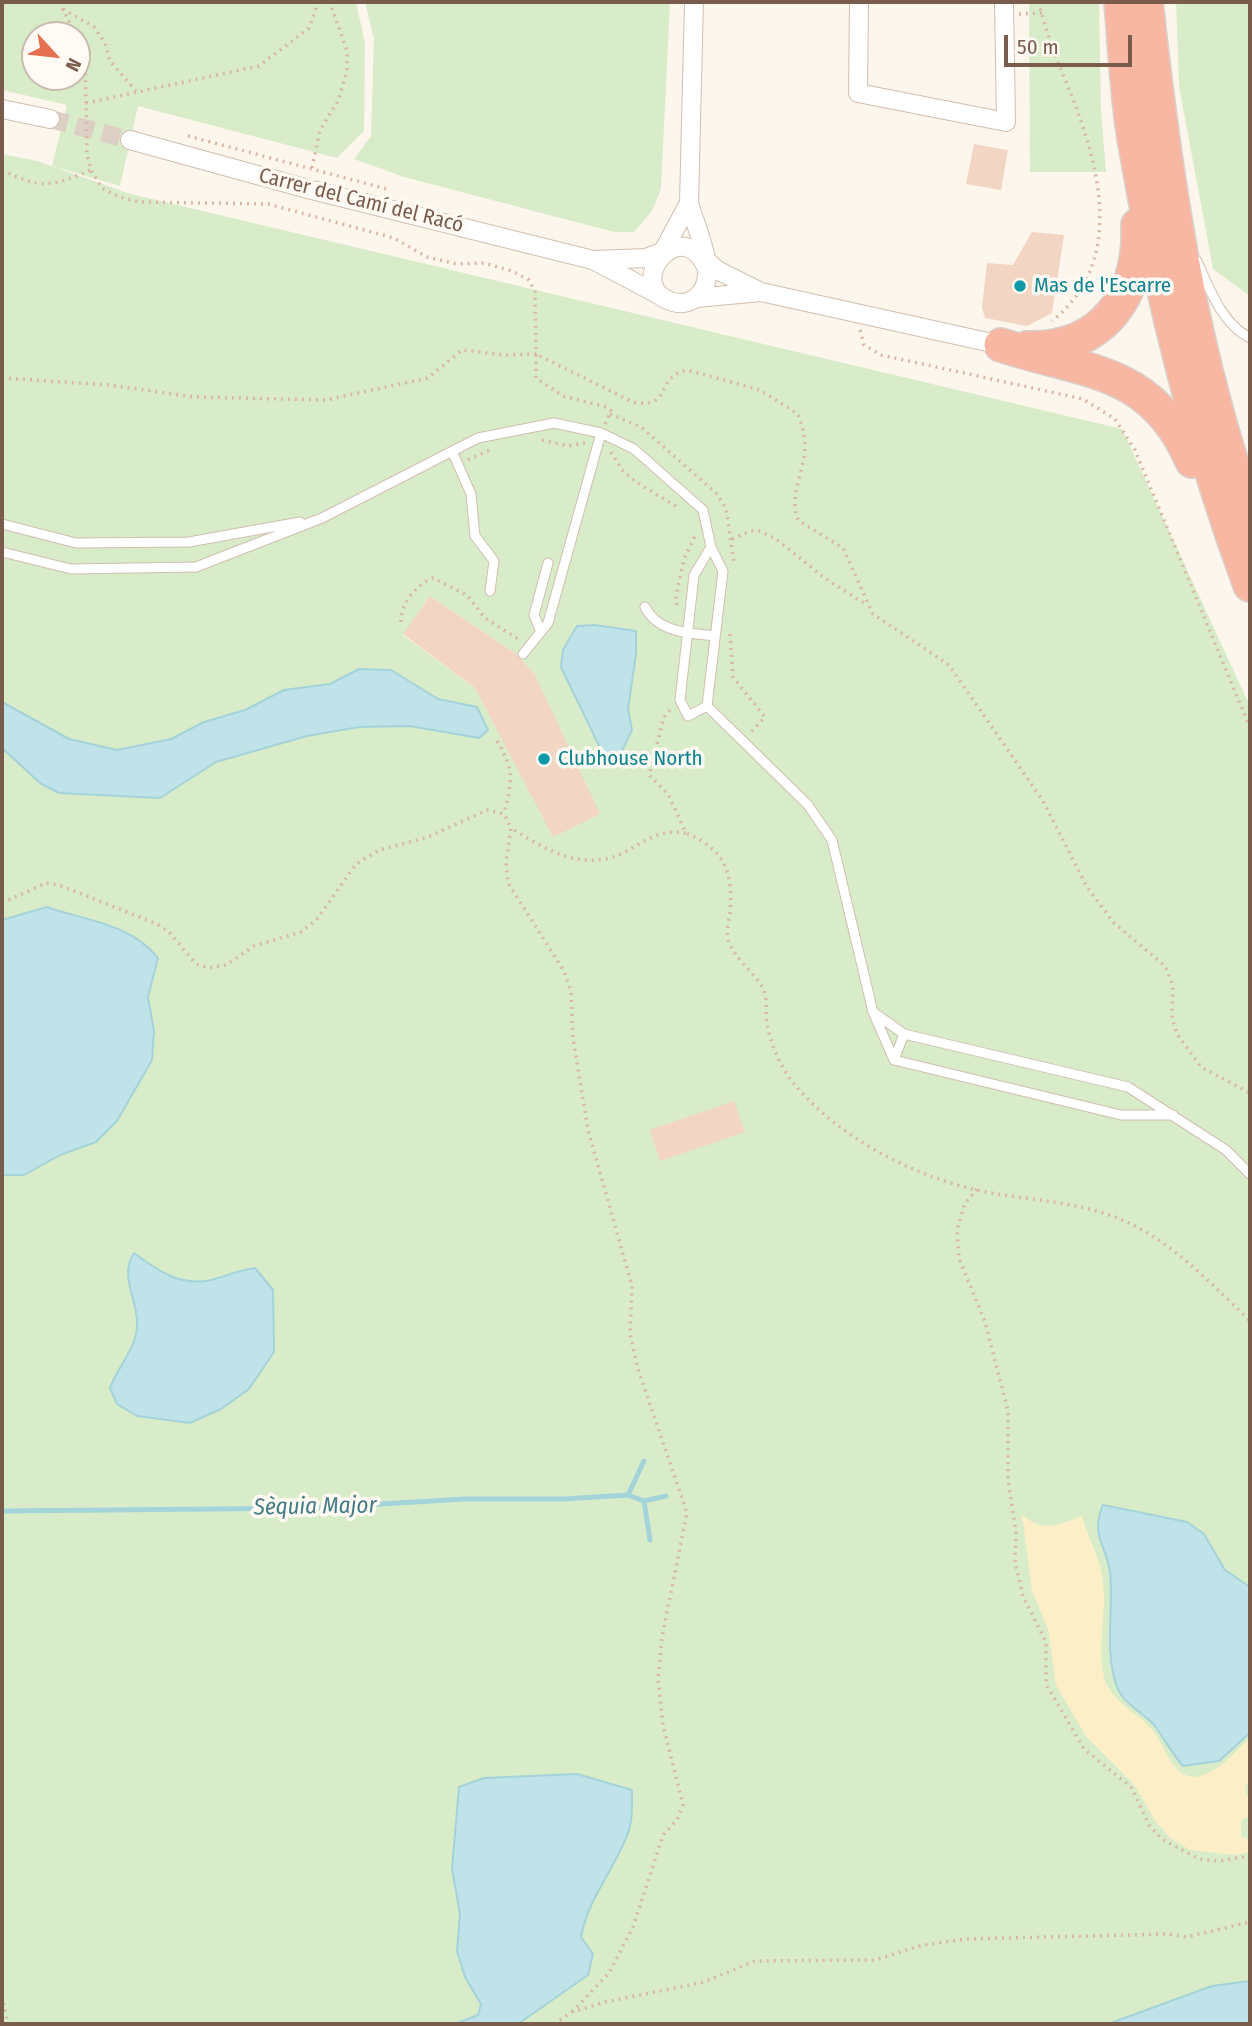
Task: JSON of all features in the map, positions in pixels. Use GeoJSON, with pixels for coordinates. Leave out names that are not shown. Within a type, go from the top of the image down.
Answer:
{"type":"FeatureCollection","features":[{"type":"Feature","properties":{"kind":"highway"},"geometry":{"type":"LineString","coordinates":[[1001,345],[1048,349],[1066,345],[1094,330],[1129,291],[1139,259],[1135,142],[1121,2]]}},
{"type":"Feature","properties":{"kind":"highway"},"geometry":{"type":"LineString","coordinates":[[1146,2],[1170,198],[1184,280],[1221,426],[1250,517]]}},
{"type":"Feature","properties":{"kind":"highway"},"geometry":{"type":"LineString","coordinates":[[1135,142],[1177,353],[1203,447],[1250,585]]}},
{"type":"Feature","properties":{"kind":"highway"},"geometry":{"type":"LineString","coordinates":[[1001,345],[1106,376],[1147,396],[1159,407],[1182,438],[1234,578],[1250,601]]}},
{"type":"Feature","properties":{"kind":"street"},"geometry":{"type":"LineString","coordinates":[[694,2],[689,203],[706,284],[696,298]]}},
{"type":"Feature","properties":{"kind":"street"},"geometry":{"type":"LineString","coordinates":[[859,2],[858,93],[1006,122],[1005,8]]}},
{"type":"Feature","properties":{"kind":"street"},"geometry":{"type":"LineString","coordinates":[[2,109],[50,119]]}},
{"type":"Feature","properties":{"kind":"street","name":"Carrer del Camí del Racó"},"geometry":{"type":"LineString","coordinates":[[131,139],[308,189],[593,260],[663,297]]}},
{"type":"Feature","properties":{"kind":"street"},"geometry":{"type":"LineString","coordinates":[[689,203],[653,272],[657,290],[663,297],[679,303],[696,298],[761,292]]}},
{"type":"Feature","properties":{"kind":"street"},"geometry":{"type":"LineString","coordinates":[[664,252],[678,248],[761,292],[1001,345]]}},
{"type":"Feature","properties":{"kind":"street","name":"Carrer del Camí del Racó"},"geometry":{"type":"LineString","coordinates":[[593,260],[646,258],[664,252]]}},
{"type":"Feature","properties":{"kind":"lane"},"geometry":{"type":"LineString","coordinates":[[1170,198],[1216,303],[1242,334],[1250,338]]}},
{"type":"Feature","properties":{"kind":"lane"},"geometry":{"type":"LineString","coordinates":[[2,552],[71,569],[196,567],[322,518],[478,438],[554,423],[601,433],[634,449],[703,510],[710,547],[723,571],[707,706]]}},
{"type":"Feature","properties":{"kind":"lane"},"geometry":{"type":"LineString","coordinates":[[523,654],[548,623],[601,433]]}},
{"type":"Feature","properties":{"kind":"lane"},"geometry":{"type":"LineString","coordinates":[[452,451],[471,494],[475,536],[494,561],[490,591]]}},
{"type":"Feature","properties":{"kind":"lane"},"geometry":{"type":"LineString","coordinates":[[2,524],[76,543],[189,542],[322,518]]}},
{"type":"Feature","properties":{"kind":"lane"},"geometry":{"type":"LineString","coordinates":[[707,706],[688,716],[680,701],[694,575],[710,547]]}},
{"type":"Feature","properties":{"kind":"lane"},"geometry":{"type":"LineString","coordinates":[[541,632],[534,615],[548,563]]}},
{"type":"Feature","properties":{"kind":"lane"},"geometry":{"type":"LineString","coordinates":[[645,607],[650,617],[672,630],[715,636]]}},
{"type":"Feature","properties":{"kind":"lane"},"geometry":{"type":"LineString","coordinates":[[707,706],[807,805],[832,840],[873,1012],[894,1060]]}},
{"type":"Feature","properties":{"kind":"lane"},"geometry":{"type":"LineString","coordinates":[[873,1012],[904,1034],[1128,1087],[1226,1150],[1250,1174]]}},
{"type":"Feature","properties":{"kind":"lane"},"geometry":{"type":"LineString","coordinates":[[894,1060],[904,1034]]}},
{"type":"Feature","properties":{"kind":"lane"},"geometry":{"type":"LineString","coordinates":[[894,1060],[1121,1115],[1173,1115]]}},
{"type":"Feature","properties":{"kind":"path"},"geometry":{"type":"LineString","coordinates":[[59,2],[69,21]]}},
{"type":"Feature","properties":{"kind":"path"},"geometry":{"type":"LineString","coordinates":[[86,103],[259,66],[309,28],[318,2]]}},
{"type":"Feature","properties":{"kind":"path"},"geometry":{"type":"LineString","coordinates":[[308,189],[320,130],[338,101],[347,71],[347,51],[330,2]]}},
{"type":"Feature","properties":{"kind":"path"},"geometry":{"type":"LineString","coordinates":[[1038,2],[1055,56],[1079,110],[1093,155],[1101,228],[1093,261],[1081,288],[1068,308],[1049,323]]}},
{"type":"Feature","properties":{"kind":"path"},"geometry":{"type":"LineString","coordinates":[[1005,8],[1042,13]]}},
{"type":"Feature","properties":{"kind":"path"},"geometry":{"type":"LineString","coordinates":[[63,9],[94,27],[105,43],[110,61],[136,92]]}},
{"type":"Feature","properties":{"kind":"path"},"geometry":{"type":"LineString","coordinates":[[86,91],[87,155],[91,170],[102,188],[119,197],[140,202],[268,204],[394,238],[427,257],[457,264],[484,263],[512,271],[529,280],[535,292],[536,378],[564,396],[607,407],[611,411],[601,433]]}},
{"type":"Feature","properties":{"kind":"path"},"geometry":{"type":"LineString","coordinates":[[178,134],[398,192]]}},
{"type":"Feature","properties":{"kind":"path"},"geometry":{"type":"LineString","coordinates":[[2,170],[38,185],[61,183],[91,170]]}},
{"type":"Feature","properties":{"kind":"path"},"geometry":{"type":"LineString","coordinates":[[862,316],[859,335],[864,345],[881,355],[1083,400],[1115,419],[1135,450],[1250,727]]}},
{"type":"Feature","properties":{"kind":"path"},"geometry":{"type":"LineString","coordinates":[[2,378],[109,385],[194,397],[326,400],[428,378],[462,350],[506,355],[536,354],[633,402],[650,405],[658,401],[670,379],[687,370],[760,390],[798,414],[805,450],[795,514],[799,521],[842,548],[873,614],[949,664],[1043,801],[1087,887],[1114,923],[1165,966],[1174,986],[1171,1018],[1182,1042],[1201,1067],[1250,1093]]}},
{"type":"Feature","properties":{"kind":"path"},"geometry":{"type":"LineString","coordinates":[[536,439],[568,446],[587,442],[598,444],[610,451],[623,471],[636,482],[682,509]]}},
{"type":"Feature","properties":{"kind":"path"},"geometry":{"type":"LineString","coordinates":[[458,465],[501,447]]}},
{"type":"Feature","properties":{"kind":"path"},"geometry":{"type":"LineString","coordinates":[[689,620],[675,601],[684,559],[696,528]]}},
{"type":"Feature","properties":{"kind":"path"},"geometry":{"type":"LineString","coordinates":[[732,539],[750,531],[759,531],[776,539],[826,579],[869,606]]}},
{"type":"Feature","properties":{"kind":"path"},"geometry":{"type":"LineString","coordinates":[[401,622],[401,611],[420,584],[433,578],[467,595],[485,618],[520,640],[523,654]]}},
{"type":"Feature","properties":{"kind":"path"},"geometry":{"type":"LineString","coordinates":[[497,741],[509,760],[512,779],[505,814],[511,828],[506,862],[508,883],[564,971],[571,992],[573,1038],[587,1130],[632,1286],[631,1334],[638,1369],[687,1513],[662,1637],[658,1679],[663,1725],[683,1805],[677,1820],[663,1835],[633,1927],[609,1973],[572,2012],[554,2024]]}},
{"type":"Feature","properties":{"kind":"path"},"geometry":{"type":"LineString","coordinates":[[2,903],[46,883],[59,885],[157,924],[169,932],[195,964],[209,968],[226,964],[254,946],[301,932],[329,906],[356,864],[379,850],[428,837],[487,810],[505,814]]}},
{"type":"Feature","properties":{"kind":"path"},"geometry":{"type":"LineString","coordinates":[[511,828],[548,850],[580,859],[607,859],[668,830],[686,833]]}},
{"type":"Feature","properties":{"kind":"path"},"geometry":{"type":"LineString","coordinates":[[977,1189],[965,1203],[957,1230],[959,1258],[985,1322],[1008,1411],[1008,1479],[1016,1532],[1015,1562],[1023,1596],[1046,1642],[1046,1684],[1084,1749],[1131,1787],[1149,1825],[1163,1840],[1199,1859],[1218,1861],[1250,1856]]}},
{"type":"Feature","properties":{"kind":"path"},"geometry":{"type":"LineString","coordinates":[[572,2012],[605,2002],[704,1982],[755,1961],[875,1960],[923,1945],[980,1938],[1168,1934],[1186,1937],[1250,1922]]}},
{"type":"Feature","properties":{"kind":"path"},"geometry":{"type":"LineString","coordinates":[[2,1996],[6,2021]]}},
{"type":"Feature","properties":{"kind":"green space"},"geometry":{"type":"Polygon","coordinates":[[[2,2],[356,2],[365,43],[364,131],[337,158],[138,106],[120,186],[52,166],[67,105],[2,90],[2,2]]]}},
{"type":"Feature","properties":{"kind":"green space"},"geometry":{"type":"Polygon","coordinates":[[[365,2],[670,2],[661,189],[652,211],[634,232],[614,232],[404,177],[354,159],[371,136],[374,39],[365,2]]]}},
{"type":"Feature","properties":{"kind":"green space"},"geometry":{"type":"Polygon","coordinates":[[[1029,2],[1099,2],[1101,110],[1106,172],[1030,172],[1029,2]]]}},
{"type":"Feature","properties":{"kind":"green space"},"geometry":{"type":"Polygon","coordinates":[[[1176,2],[1250,2],[1250,296],[1213,269],[1179,86],[1176,2]]]}},
{"type":"Feature","properties":{"kind":"green space"},"geometry":{"type":"Polygon","coordinates":[[[2,154],[37,161],[131,194],[1122,429],[1250,706],[1250,2024],[2,2024],[2,154]],[[430,596],[403,635],[475,688],[485,704],[534,673],[518,656],[430,596]]]}},
{"type":"Feature","properties":{"kind":"sand"},"geometry":{"type":"Polygon","coordinates":[[[1022,1514],[1036,1524],[1050,1526],[1082,1516],[1102,1574],[1104,1595],[1101,1656],[1105,1680],[1118,1699],[1153,1731],[1175,1767],[1185,1775],[1205,1775],[1216,1769],[1250,1738],[1250,1776],[1245,1789],[1250,1803],[1250,1816],[1241,1821],[1241,1836],[1250,1841],[1250,1852],[1235,1855],[1190,1850],[1170,1838],[1156,1822],[1135,1786],[1085,1735],[1056,1685],[1048,1629],[1032,1591],[1022,1514]]]}},
{"type":"Feature","properties":{"kind":"water"},"geometry":{"type":"Polygon","coordinates":[[[595,625],[636,631],[636,654],[628,709],[632,730],[621,753],[605,758],[561,667],[563,650],[577,626],[595,625]]]}},
{"type":"Feature","properties":{"kind":"water"},"geometry":{"type":"Polygon","coordinates":[[[359,669],[391,670],[438,699],[477,707],[488,730],[479,738],[410,726],[359,727],[307,736],[216,762],[160,798],[59,793],[40,783],[2,748],[2,702],[69,739],[117,750],[171,739],[204,722],[245,710],[284,690],[330,684],[359,669]]]}},
{"type":"Feature","properties":{"kind":"water"},"geometry":{"type":"Polygon","coordinates":[[[47,907],[121,930],[147,946],[158,958],[148,997],[154,1031],[152,1060],[117,1121],[96,1142],[60,1155],[24,1175],[2,1175],[2,920],[47,907]]]}},
{"type":"Feature","properties":{"kind":"water"},"geometry":{"type":"Polygon","coordinates":[[[134,1253],[160,1271],[189,1281],[211,1280],[255,1268],[273,1290],[274,1352],[249,1389],[221,1409],[190,1423],[137,1416],[117,1404],[110,1388],[136,1336],[136,1309],[128,1272],[134,1253]]]}},
{"type":"Feature","properties":{"kind":"water"},"geometry":{"type":"Polygon","coordinates":[[[1103,1505],[1187,1522],[1204,1534],[1225,1570],[1250,1587],[1250,1733],[1219,1761],[1183,1766],[1155,1726],[1119,1691],[1112,1670],[1110,1572],[1098,1532],[1103,1505]]]}},
{"type":"Feature","properties":{"kind":"water"},"geometry":{"type":"Polygon","coordinates":[[[577,1774],[632,1790],[632,1814],[628,1832],[584,1923],[581,1937],[593,1954],[588,1975],[518,2024],[455,2024],[478,2015],[481,2004],[465,1977],[457,1951],[460,1914],[452,1868],[459,1787],[484,1778],[577,1774]]]}},
{"type":"Feature","properties":{"kind":"water"},"geometry":{"type":"Polygon","coordinates":[[[1250,1981],[1250,2024],[1108,2024],[1212,1986],[1250,1981]]]}},
{"type":"Feature","properties":{"kind":"building"},"geometry":{"type":"Polygon","coordinates":[[[974,144],[1008,150],[1001,190],[966,184],[974,144]]]}},
{"type":"Feature","properties":{"kind":"building","name":"Mas de l'Escarre"},"geometry":{"type":"Polygon","coordinates":[[[1032,232],[1064,235],[1052,313],[1027,326],[985,318],[982,308],[987,263],[1013,265],[1032,232]]]}},
{"type":"Feature","properties":{"kind":"building","name":"Clubhouse North"},"geometry":{"type":"Polygon","coordinates":[[[430,596],[516,654],[534,673],[600,814],[553,837],[475,688],[403,634],[430,596]]]}},
{"type":"Feature","properties":{"kind":"building"},"geometry":{"type":"Polygon","coordinates":[[[734,1101],[745,1132],[660,1161],[650,1130],[734,1101]]]}},
{"type":"Feature","properties":{"kind":"waterway","name":"Sèquia Major"},"geometry":{"type":"LineString","coordinates":[[628,1495],[644,1461]]}},
{"type":"Feature","properties":{"kind":"waterway","name":"Sèquia Major"},"geometry":{"type":"LineString","coordinates":[[2,1511],[316,1508],[464,1499],[564,1499],[628,1495],[644,1501],[650,1540]]}},
{"type":"Feature","properties":{"kind":"waterway","name":"Sèquia Major"},"geometry":{"type":"LineString","coordinates":[[644,1501],[666,1496]]}},
{"type":"Feature","properties":{"kind":"tunnel"},"geometry":{"type":"LineString","coordinates":[[50,119],[130,140]]}},
{"type":"Feature","properties":{"kind":"place","name":"Mas de l'Escarre"},"geometry":{"type":"Point","coordinates":[1020,286]}},
{"type":"Feature","properties":{"kind":"place","name":"Clubhouse North"},"geometry":{"type":"Point","coordinates":[544,759]}}]}
